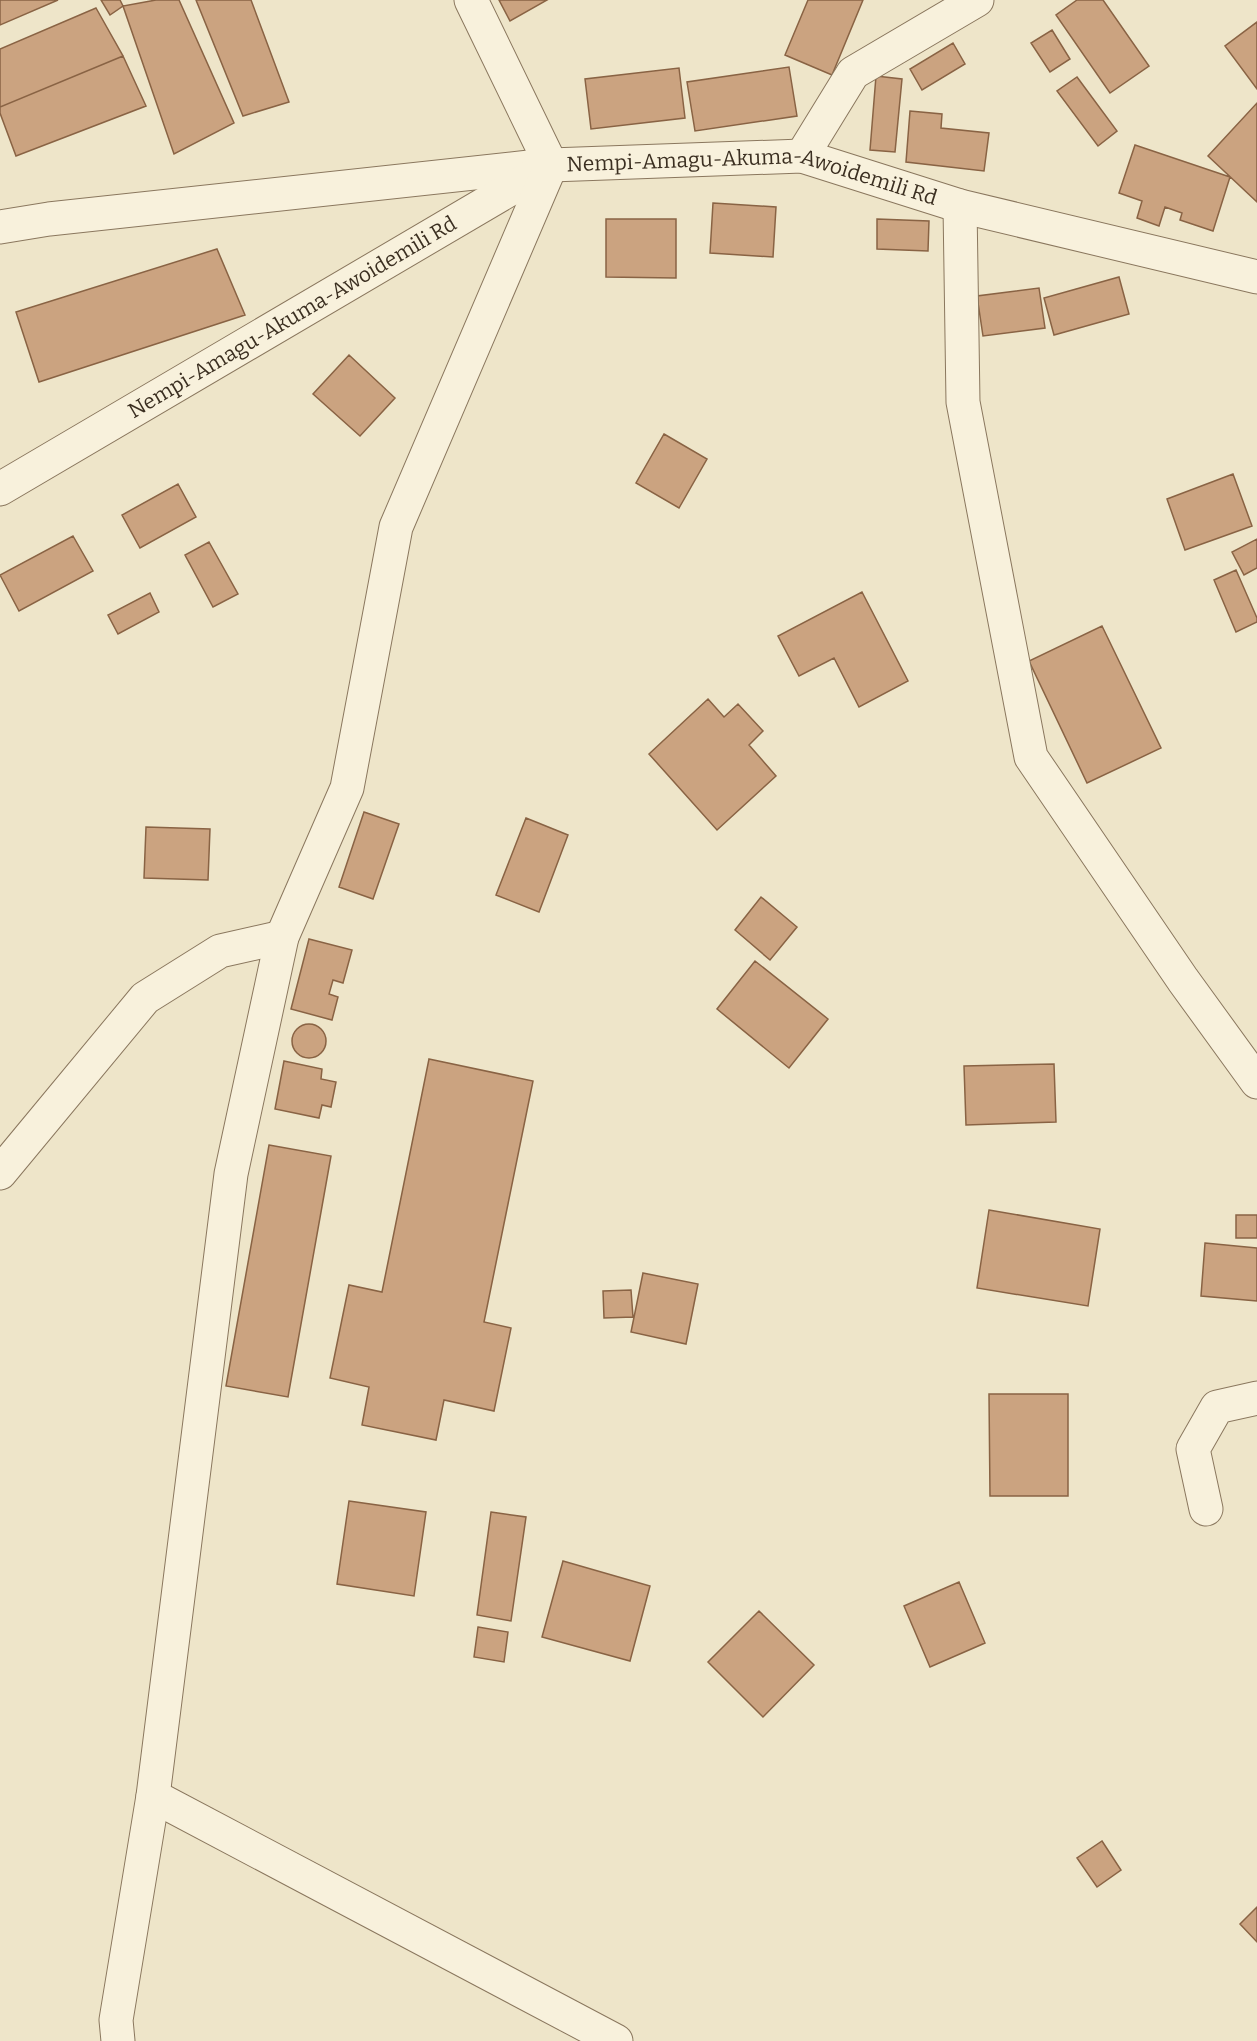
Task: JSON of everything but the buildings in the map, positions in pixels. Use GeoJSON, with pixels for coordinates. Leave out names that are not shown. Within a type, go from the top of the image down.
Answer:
{"type":"FeatureCollection","features":[{"type":"Feature","properties":{"kind":"street"},"geometry":{"type":"LineString","coordinates":[[118,2041],[116,2020],[153,1796],[231,1174],[282,937],[347,788],[396,527],[551,165],[471,0]]}},
{"type":"Feature","properties":{"kind":"street"},"geometry":{"type":"LineString","coordinates":[[802,156],[853,74],[977,0]]}},
{"type":"Feature","properties":{"kind":"street","name":"Nempi-Amagu-Akuma-Awoidemili Rd"},"geometry":{"type":"LineString","coordinates":[[0,489],[551,165],[802,156],[960,206],[1257,277]]}},
{"type":"Feature","properties":{"kind":"street"},"geometry":{"type":"LineString","coordinates":[[0,227],[49,219],[551,165]]}},
{"type":"Feature","properties":{"kind":"street"},"geometry":{"type":"LineString","coordinates":[[960,206],[963,402],[1031,757],[1183,980],[1257,1082]]}},
{"type":"Feature","properties":{"kind":"street"},"geometry":{"type":"LineString","coordinates":[[0,1173],[145,998],[220,951],[282,937]]}},
{"type":"Feature","properties":{"kind":"street"},"geometry":{"type":"LineString","coordinates":[[1206,1509],[1193,1449],[1218,1407],[1257,1398]]}},
{"type":"Feature","properties":{"kind":"street"},"geometry":{"type":"LineString","coordinates":[[153,1796],[616,2041]]}}]}
